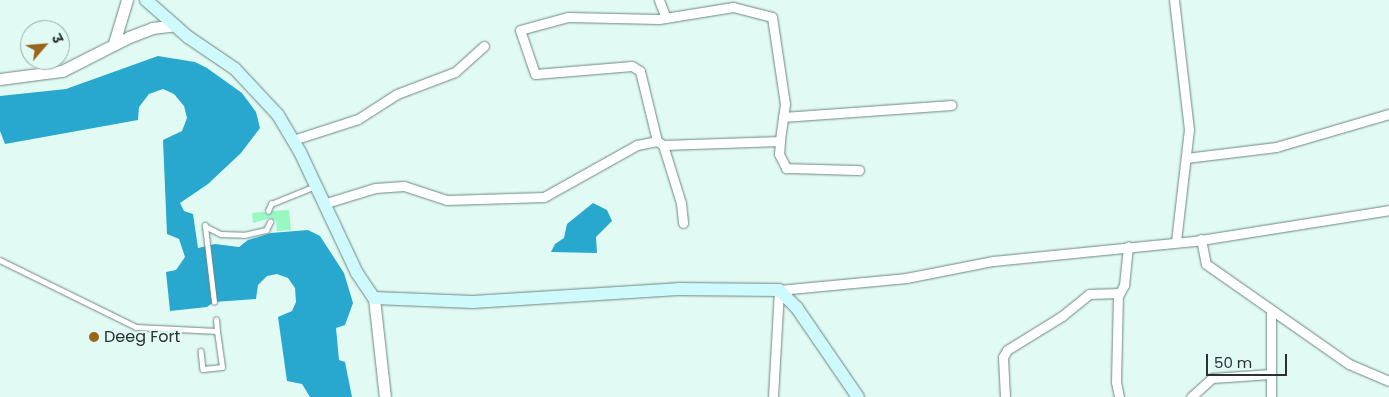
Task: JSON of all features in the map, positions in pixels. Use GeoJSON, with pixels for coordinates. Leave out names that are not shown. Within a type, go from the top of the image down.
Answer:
{"type":"FeatureCollection","features":[{"type":"Feature","properties":{"kind":"main road"},"geometry":{"type":"LineString","coordinates":[[146,0],[175,25],[235,69],[278,115],[293,140],[357,272],[374,298],[473,302],[678,289],[779,290],[797,308],[858,397]]}},
{"type":"Feature","properties":{"kind":"street"},"geometry":{"type":"LineString","coordinates":[[114,43],[127,0]]}},
{"type":"Feature","properties":{"kind":"street"},"geometry":{"type":"LineString","coordinates":[[659,0],[666,18]]}},
{"type":"Feature","properties":{"kind":"street"},"geometry":{"type":"LineString","coordinates":[[747,10],[748,0]]}},
{"type":"Feature","properties":{"kind":"street"},"geometry":{"type":"LineString","coordinates":[[1174,0],[1189,129],[1176,242]]}},
{"type":"Feature","properties":{"kind":"street"},"geometry":{"type":"LineString","coordinates":[[683,223],[681,203],[660,143],[640,71],[632,66],[536,74],[520,30],[568,16],[666,18],[733,7],[772,16],[785,104],[779,154],[786,168],[859,170]]}},
{"type":"Feature","properties":{"kind":"street"},"geometry":{"type":"LineString","coordinates":[[0,79],[62,71],[114,43],[152,28],[175,25]]}},
{"type":"Feature","properties":{"kind":"street"},"geometry":{"type":"LineString","coordinates":[[293,140],[358,119],[397,94],[455,72],[484,46]]}},
{"type":"Feature","properties":{"kind":"street"},"geometry":{"type":"LineString","coordinates":[[783,117],[952,105]]}},
{"type":"Feature","properties":{"kind":"street"},"geometry":{"type":"LineString","coordinates":[[1186,158],[1276,147],[1389,114]]}},
{"type":"Feature","properties":{"kind":"street"},"geometry":{"type":"LineString","coordinates":[[323,204],[375,188],[404,186],[447,200],[544,197],[637,145],[780,141]]}},
{"type":"Feature","properties":{"kind":"street"},"geometry":{"type":"LineString","coordinates":[[773,397],[779,290],[906,278],[993,261],[1201,239],[1389,210]]}},
{"type":"Feature","properties":{"kind":"street"},"geometry":{"type":"LineString","coordinates":[[1201,239],[1206,264],[1349,364],[1389,381]]}},
{"type":"Feature","properties":{"kind":"street"},"geometry":{"type":"LineString","coordinates":[[1119,397],[1116,382],[1120,293],[1124,286],[1128,246]]}},
{"type":"Feature","properties":{"kind":"street"},"geometry":{"type":"LineString","coordinates":[[1005,397],[1003,357],[1007,350],[1062,316],[1089,294],[1120,293]]}},
{"type":"Feature","properties":{"kind":"street"},"geometry":{"type":"LineString","coordinates":[[374,298],[385,397]]}},
{"type":"Feature","properties":{"kind":"street"},"geometry":{"type":"LineString","coordinates":[[1271,310],[1271,397]]}},
{"type":"Feature","properties":{"kind":"street"},"geometry":{"type":"LineString","coordinates":[[1192,397],[1212,378],[1271,374]]}},
{"type":"Feature","properties":{"kind":"lane"},"geometry":{"type":"LineString","coordinates":[[268,212],[271,204],[315,186]]}},
{"type":"Feature","properties":{"kind":"lane"},"geometry":{"type":"LineString","coordinates":[[214,300],[205,226],[220,234],[244,235],[266,230],[270,222]]}},
{"type":"Feature","properties":{"kind":"lane"},"geometry":{"type":"LineString","coordinates":[[0,260],[136,327],[217,331]]}},
{"type":"Feature","properties":{"kind":"lane"},"geometry":{"type":"LineString","coordinates":[[201,351],[203,369],[222,367],[216,320]]}},
{"type":"Feature","properties":{"kind":"water"},"geometry":{"type":"Polygon","coordinates":[[[158,56],[195,62],[207,68],[242,93],[256,112],[260,128],[241,153],[208,184],[180,203],[184,211],[193,214],[198,248],[215,244],[239,247],[248,240],[271,233],[308,230],[320,236],[344,273],[353,303],[345,325],[336,328],[339,360],[345,362],[352,397],[310,397],[302,384],[287,381],[278,317],[292,311],[296,302],[295,288],[288,278],[277,274],[267,276],[258,285],[256,299],[214,302],[207,307],[170,311],[166,272],[176,270],[185,257],[179,239],[167,234],[163,140],[182,131],[187,118],[184,106],[174,94],[163,89],[149,94],[139,107],[138,120],[5,144],[0,131],[0,96],[66,89],[158,56]]]}},
{"type":"Feature","properties":{"kind":"water"},"geometry":{"type":"Polygon","coordinates":[[[593,203],[607,210],[612,221],[596,237],[597,253],[551,252],[555,244],[564,238],[567,224],[593,203]]]}},
{"type":"Feature","properties":{"kind":"building"},"geometry":{"type":"Polygon","coordinates":[[[289,210],[291,230],[277,231],[276,221],[270,218],[253,223],[252,213],[264,212],[268,215],[272,211],[289,210]]]}},
{"type":"Feature","properties":{"kind":"place","name":"Deeg Fort"},"geometry":{"type":"Point","coordinates":[94,337]}}]}
